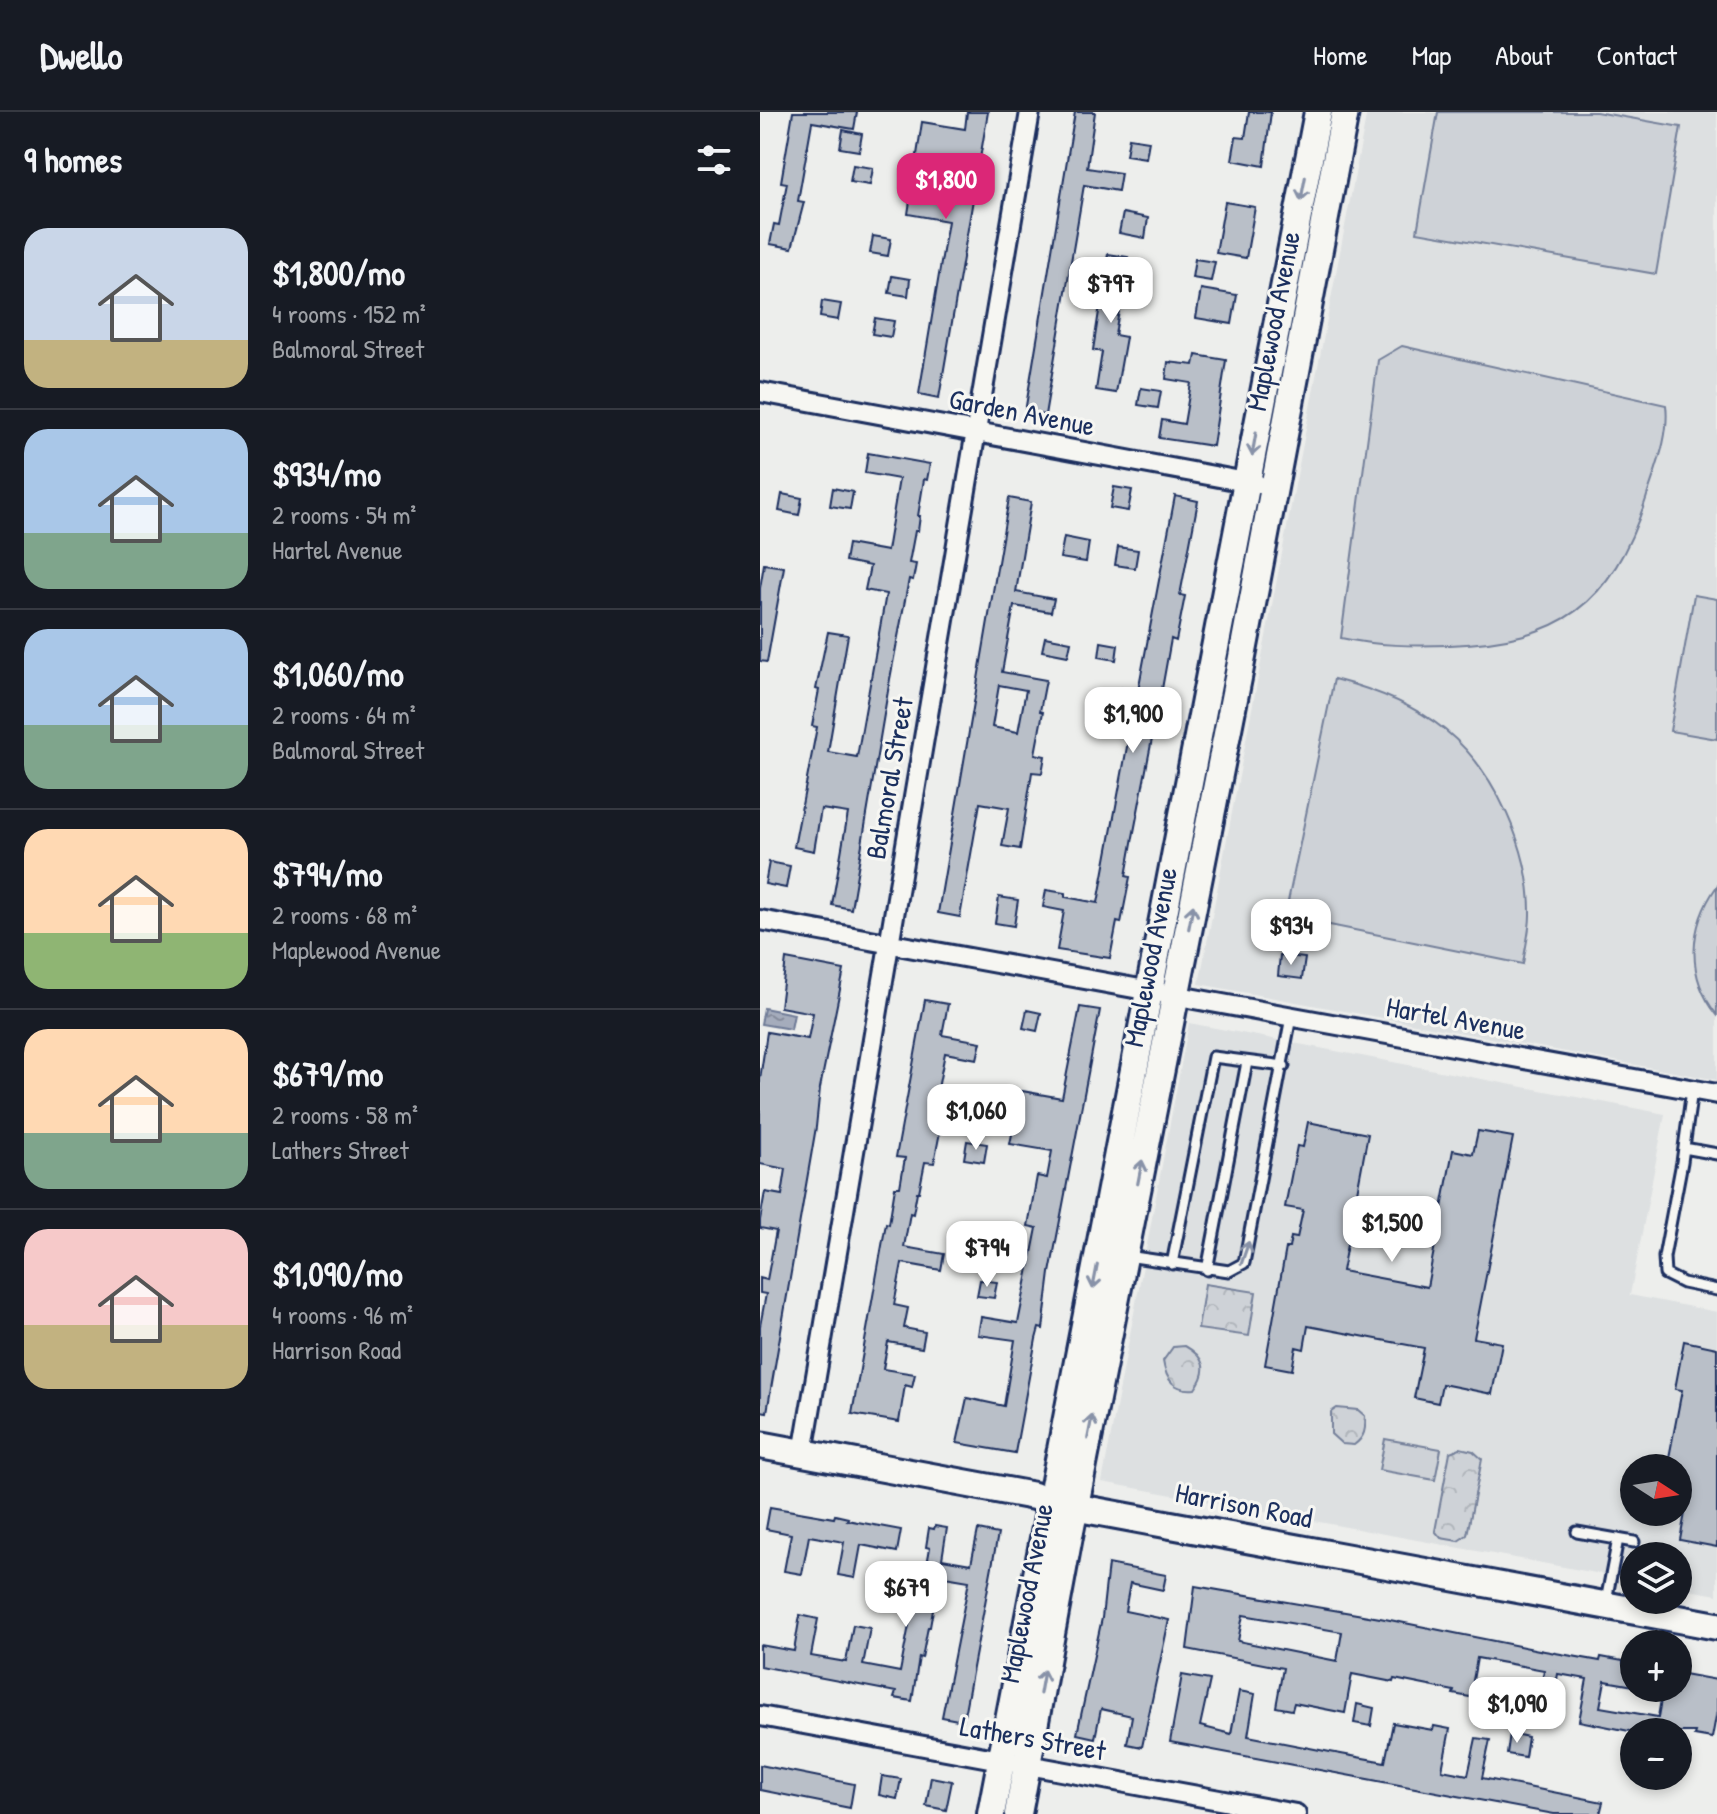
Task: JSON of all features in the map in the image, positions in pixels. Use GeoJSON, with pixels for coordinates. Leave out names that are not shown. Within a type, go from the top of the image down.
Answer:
{"type":"FeatureCollection","features":[{"type":"Feature","properties":{"kind":"street","name":"Balmoral Street"},"geometry":{"type":"LineString","coordinates":[[803,1453],[1030,112]]}},
{"type":"Feature","properties":{"kind":"street","name":"Maplewood Avenue"},"geometry":{"type":"LineString","coordinates":[[1064,1504],[1123,1255],[1176,995],[1211,667],[1318,112]]}},
{"type":"Feature","properties":{"kind":"street","name":"Maplewood Avenue"},"geometry":{"type":"LineString","coordinates":[[991,1814],[1015,1762],[1064,1504],[1148,990],[1239,673],[1345,112]]}},
{"type":"Feature","properties":{"kind":"street"},"geometry":{"type":"LineString","coordinates":[[1269,365],[1296,371]]}},
{"type":"Feature","properties":{"kind":"street","name":"Garden Avenue"},"geometry":{"type":"LineString","coordinates":[[760,392],[1273,487]]}},
{"type":"Feature","properties":{"kind":"street"},"geometry":{"type":"LineString","coordinates":[[1211,667],[1239,673]]}},
{"type":"Feature","properties":{"kind":"street","name":"Hartel Avenue"},"geometry":{"type":"LineString","coordinates":[[760,920],[1717,1094]]}},
{"type":"Feature","properties":{"kind":"street","name":"Harrison Road"},"geometry":{"type":"LineString","coordinates":[[760,1445],[1717,1626]]}},
{"type":"Feature","properties":{"kind":"street","name":"Lathers Street"},"geometry":{"type":"LineString","coordinates":[[760,1716],[1296,1814]]}},
{"type":"Feature","properties":{"kind":"street","name":"Maplewood Avenue"},"geometry":{"type":"LineString","coordinates":[[1015,1762],[1018,1814]]}},
{"type":"Feature","properties":{"kind":"lane"},"geometry":{"type":"LineString","coordinates":[[1123,1255],[1207,1270],[1229,1271],[1244,1263],[1291,1017]]}},
{"type":"Feature","properties":{"kind":"lane"},"geometry":{"type":"LineString","coordinates":[[1172,1264],[1213,1057],[1284,1066]]}},
{"type":"Feature","properties":{"kind":"lane"},"geometry":{"type":"LineString","coordinates":[[1207,1270],[1247,1062]]}},
{"type":"Feature","properties":{"kind":"lane"},"geometry":{"type":"LineString","coordinates":[[1692,1090],[1664,1257],[1665,1274],[1683,1283],[1717,1290]]}},
{"type":"Feature","properties":{"kind":"lane"},"geometry":{"type":"LineString","coordinates":[[1684,1148],[1717,1154]]}},
{"type":"Feature","properties":{"kind":"lane"},"geometry":{"type":"LineString","coordinates":[[1577,1532],[1634,1542]]}},
{"type":"Feature","properties":{"kind":"lane"},"geometry":{"type":"LineString","coordinates":[[1605,1605],[1618,1539]]}},
{"type":"Feature","properties":{"kind":"shaded area"},"geometry":{"type":"Polygon","coordinates":[[[1367,112],[1717,112],[1717,1080],[1199,984],[1367,112]]]}},
{"type":"Feature","properties":{"kind":"shaded area"},"geometry":{"type":"Polygon","coordinates":[[[1189,1023],[1665,1114],[1630,1295],[1717,1312],[1717,1595],[1692,1591],[1692,1542],[1620,1542],[1620,1577],[1102,1482],[1189,1023]]]}},
{"type":"Feature","properties":{"kind":"green space"},"geometry":{"type":"Polygon","coordinates":[[[1438,112],[1596,112],[1681,127],[1656,274],[1417,232],[1438,112]]]}},
{"type":"Feature","properties":{"kind":"green space"},"geometry":{"type":"Polygon","coordinates":[[[1402,346],[1666,405],[1666,429],[1661,453],[1632,536],[1598,591],[1576,611],[1522,636],[1489,642],[1409,645],[1341,638],[1378,360],[1402,346]]]}},
{"type":"Feature","properties":{"kind":"green space"},"geometry":{"type":"Polygon","coordinates":[[[1694,595],[1717,599],[1717,739],[1670,731],[1694,595]]]}},
{"type":"Feature","properties":{"kind":"green space"},"geometry":{"type":"Polygon","coordinates":[[[1334,679],[1378,693],[1420,712],[1445,730],[1480,767],[1507,814],[1524,865],[1530,915],[1523,964],[1285,916],[1334,679]]]}},
{"type":"Feature","properties":{"kind":"green space"},"geometry":{"type":"Polygon","coordinates":[[[1717,886],[1717,1015],[1700,984],[1694,950],[1701,917],[1717,886]]]}},
{"type":"Feature","properties":{"kind":"green space"},"geometry":{"type":"Polygon","coordinates":[[[1205,1284],[1256,1292],[1249,1336],[1198,1329],[1205,1284]]]}},
{"type":"Feature","properties":{"kind":"green space"},"geometry":{"type":"Polygon","coordinates":[[[1185,1346],[1203,1364],[1202,1376],[1195,1389],[1176,1386],[1164,1368],[1163,1361],[1173,1347],[1185,1346]]]}},
{"type":"Feature","properties":{"kind":"green space"},"geometry":{"type":"Polygon","coordinates":[[[1337,1408],[1358,1410],[1365,1416],[1364,1432],[1354,1445],[1342,1444],[1331,1434],[1331,1412],[1337,1408]]]}},
{"type":"Feature","properties":{"kind":"green space"},"geometry":{"type":"Polygon","coordinates":[[[1385,1439],[1441,1449],[1435,1480],[1379,1470],[1385,1439]]]}},
{"type":"Feature","properties":{"kind":"green space"},"geometry":{"type":"Polygon","coordinates":[[[1460,1448],[1473,1451],[1482,1459],[1467,1535],[1458,1541],[1441,1538],[1435,1531],[1450,1452],[1460,1448]]]}},
{"type":"Feature","properties":{"kind":"water"},"geometry":{"type":"Polygon","coordinates":[[[764,1008],[794,1014],[791,1029],[761,1024],[764,1008]]]}},
{"type":"Feature","properties":{"kind":"building"},"geometry":{"type":"Polygon","coordinates":[[[793,112],[857,112],[854,129],[812,122],[798,201],[804,202],[792,248],[770,244],[774,224],[779,225],[787,183],[781,182],[793,112]]]}},
{"type":"Feature","properties":{"kind":"building"},"geometry":{"type":"Polygon","coordinates":[[[967,112],[988,112],[939,398],[919,394],[948,221],[908,214],[922,122],[965,129],[967,112]]]}},
{"type":"Feature","properties":{"kind":"building"},"geometry":{"type":"Polygon","coordinates":[[[1075,112],[1095,112],[1087,168],[1121,173],[1118,191],[1084,185],[1045,415],[1025,412],[1075,112]]]}},
{"type":"Feature","properties":{"kind":"building"},"geometry":{"type":"Polygon","coordinates":[[[1249,112],[1271,112],[1264,166],[1232,160],[1236,137],[1245,138],[1249,112]]]}},
{"type":"Feature","properties":{"kind":"building"},"geometry":{"type":"Polygon","coordinates":[[[843,130],[862,134],[859,151],[840,148],[843,130]]]}},
{"type":"Feature","properties":{"kind":"building"},"geometry":{"type":"Polygon","coordinates":[[[1129,138],[1149,141],[1146,158],[1126,155],[1129,138]]]}},
{"type":"Feature","properties":{"kind":"building"},"geometry":{"type":"Polygon","coordinates":[[[853,165],[873,168],[870,185],[850,182],[853,165]]]}},
{"type":"Feature","properties":{"kind":"building"},"geometry":{"type":"Polygon","coordinates":[[[1225,202],[1255,207],[1246,258],[1216,253],[1225,202]]]}},
{"type":"Feature","properties":{"kind":"building"},"geometry":{"type":"Polygon","coordinates":[[[1123,213],[1148,218],[1145,238],[1119,233],[1123,213]]]}},
{"type":"Feature","properties":{"kind":"building"},"geometry":{"type":"Polygon","coordinates":[[[873,236],[891,239],[888,256],[870,253],[873,236]]]}},
{"type":"Feature","properties":{"kind":"building"},"geometry":{"type":"Polygon","coordinates":[[[1108,254],[1128,257],[1115,335],[1126,337],[1116,393],[1096,390],[1102,352],[1093,350],[1108,254]]]}},
{"type":"Feature","properties":{"kind":"building"},"geometry":{"type":"Polygon","coordinates":[[[1195,259],[1215,262],[1211,281],[1192,278],[1195,259]]]}},
{"type":"Feature","properties":{"kind":"building"},"geometry":{"type":"Polygon","coordinates":[[[892,276],[910,279],[908,296],[889,293],[892,276]]]}},
{"type":"Feature","properties":{"kind":"building"},"geometry":{"type":"Polygon","coordinates":[[[1201,289],[1237,295],[1232,324],[1196,318],[1201,289]]]}},
{"type":"Feature","properties":{"kind":"building"},"geometry":{"type":"Polygon","coordinates":[[[822,301],[841,304],[838,320],[820,317],[822,301]]]}},
{"type":"Feature","properties":{"kind":"building"},"geometry":{"type":"Polygon","coordinates":[[[875,318],[894,321],[891,337],[872,334],[875,318]]]}},
{"type":"Feature","properties":{"kind":"building"},"geometry":{"type":"Polygon","coordinates":[[[1196,355],[1226,360],[1213,446],[1159,438],[1162,420],[1184,424],[1191,383],[1166,379],[1168,362],[1194,365],[1196,355]]]}},
{"type":"Feature","properties":{"kind":"building"},"geometry":{"type":"Polygon","coordinates":[[[1141,388],[1161,391],[1158,408],[1138,405],[1141,388]]]}},
{"type":"Feature","properties":{"kind":"building"},"geometry":{"type":"Polygon","coordinates":[[[868,453],[930,464],[927,480],[924,479],[918,531],[915,531],[909,563],[916,564],[913,580],[909,579],[890,679],[851,909],[832,905],[848,813],[821,809],[814,851],[794,847],[817,727],[812,726],[819,690],[816,689],[828,632],[848,635],[828,752],[857,757],[886,594],[865,590],[870,566],[845,561],[848,544],[887,551],[899,479],[865,473],[868,453]]]}},
{"type":"Feature","properties":{"kind":"building"},"geometry":{"type":"Polygon","coordinates":[[[1114,487],[1132,490],[1128,511],[1110,508],[1114,487]]]}},
{"type":"Feature","properties":{"kind":"building"},"geometry":{"type":"Polygon","coordinates":[[[833,488],[853,492],[850,509],[830,506],[833,488]]]}},
{"type":"Feature","properties":{"kind":"building"},"geometry":{"type":"Polygon","coordinates":[[[782,494],[802,498],[799,515],[779,511],[782,494]]]}},
{"type":"Feature","properties":{"kind":"building"},"geometry":{"type":"Polygon","coordinates":[[[1175,496],[1198,501],[1180,595],[1185,596],[1176,641],[1171,639],[1162,689],[1166,690],[1164,703],[1160,702],[1157,713],[1126,876],[1130,877],[1121,923],[1117,922],[1110,958],[1057,950],[1064,911],[1043,907],[1046,890],[1098,903],[1134,709],[1119,706],[1122,688],[1138,691],[1175,496]]]}},
{"type":"Feature","properties":{"kind":"building"},"geometry":{"type":"Polygon","coordinates":[[[1009,498],[1031,502],[1016,592],[1054,599],[1051,612],[1014,606],[1002,672],[1046,680],[1035,754],[1045,756],[1042,773],[1032,772],[1020,849],[1002,846],[1009,808],[980,803],[960,917],[938,913],[1009,498]],[[999,685],[992,727],[1018,732],[1026,690],[999,685]]]}},
{"type":"Feature","properties":{"kind":"building"},"geometry":{"type":"Polygon","coordinates":[[[1064,537],[1089,542],[1086,562],[1060,558],[1064,537]]]}},
{"type":"Feature","properties":{"kind":"building"},"geometry":{"type":"Polygon","coordinates":[[[1118,547],[1138,550],[1135,568],[1115,565],[1118,547]]]}},
{"type":"Feature","properties":{"kind":"building"},"geometry":{"type":"Polygon","coordinates":[[[764,564],[784,567],[767,662],[760,661],[760,588],[764,564]]]}},
{"type":"Feature","properties":{"kind":"building"},"geometry":{"type":"Polygon","coordinates":[[[1045,637],[1071,642],[1068,656],[1042,651],[1045,637]]]}},
{"type":"Feature","properties":{"kind":"building"},"geometry":{"type":"Polygon","coordinates":[[[1101,642],[1118,645],[1116,660],[1099,657],[1101,642]]]}},
{"type":"Feature","properties":{"kind":"building"},"geometry":{"type":"Polygon","coordinates":[[[1091,705],[1107,707],[1105,723],[1089,721],[1091,705]]]}},
{"type":"Feature","properties":{"kind":"building"},"geometry":{"type":"Polygon","coordinates":[[[769,862],[790,866],[786,888],[765,884],[769,862]]]}},
{"type":"Feature","properties":{"kind":"building"},"geometry":{"type":"Polygon","coordinates":[[[999,897],[1018,900],[1014,926],[995,923],[999,897]]]}},
{"type":"Feature","properties":{"kind":"building"},"geometry":{"type":"Polygon","coordinates":[[[1280,955],[1305,958],[1302,979],[1278,976],[1280,955]]]}},
{"type":"Feature","properties":{"kind":"building"},"geometry":{"type":"Polygon","coordinates":[[[786,959],[844,970],[820,1088],[767,1412],[760,1411],[760,1326],[766,1294],[760,1293],[760,1278],[767,1280],[776,1231],[760,1228],[760,1220],[765,1192],[782,1195],[786,1169],[760,1164],[760,1079],[767,1032],[808,1039],[813,1013],[780,1007],[786,959]]]}},
{"type":"Feature","properties":{"kind":"building"},"geometry":{"type":"Polygon","coordinates":[[[925,1000],[948,1004],[942,1035],[981,1042],[977,1059],[945,1053],[934,1109],[944,1111],[934,1163],[925,1162],[913,1214],[910,1213],[904,1247],[944,1254],[941,1270],[902,1263],[894,1305],[908,1308],[904,1328],[925,1332],[922,1348],[888,1342],[883,1369],[915,1374],[912,1387],[905,1385],[899,1422],[852,1414],[886,1223],[889,1224],[895,1187],[900,1187],[905,1158],[896,1157],[925,1000]]]}},
{"type":"Feature","properties":{"kind":"building"},"geometry":{"type":"Polygon","coordinates":[[[1080,1007],[1100,1010],[1050,1273],[1043,1329],[1039,1328],[1036,1339],[1015,1453],[957,1443],[967,1398],[1004,1406],[1015,1340],[978,1335],[981,1317],[1018,1323],[1037,1228],[1028,1226],[1037,1176],[1047,1178],[1052,1151],[1010,1144],[1014,1124],[1017,1124],[1022,1091],[1062,1098],[1080,1007]]]}},
{"type":"Feature","properties":{"kind":"building"},"geometry":{"type":"Polygon","coordinates":[[[1027,1010],[1041,1013],[1037,1031],[1023,1028],[1027,1010]]]}},
{"type":"Feature","properties":{"kind":"building"},"geometry":{"type":"Polygon","coordinates":[[[1308,1122],[1368,1134],[1342,1271],[1427,1287],[1453,1150],[1473,1154],[1478,1131],[1513,1137],[1474,1338],[1502,1343],[1492,1394],[1442,1384],[1438,1403],[1414,1398],[1424,1348],[1308,1326],[1304,1349],[1296,1347],[1292,1370],[1265,1365],[1286,1248],[1289,1248],[1291,1237],[1297,1238],[1303,1210],[1285,1207],[1297,1146],[1303,1147],[1308,1122]]]}},
{"type":"Feature","properties":{"kind":"building"},"geometry":{"type":"Polygon","coordinates":[[[967,1141],[987,1144],[984,1162],[964,1159],[967,1141]]]}},
{"type":"Feature","properties":{"kind":"building"},"geometry":{"type":"Polygon","coordinates":[[[980,1280],[997,1282],[994,1298],[977,1296],[980,1280]]]}},
{"type":"Feature","properties":{"kind":"building"},"geometry":{"type":"Polygon","coordinates":[[[1684,1341],[1717,1348],[1717,1547],[1680,1540],[1683,1526],[1692,1526],[1692,1454],[1670,1454],[1682,1390],[1675,1389],[1684,1341]]]}},
{"type":"Feature","properties":{"kind":"building"},"geometry":{"type":"Polygon","coordinates":[[[770,1507],[834,1518],[835,1515],[901,1530],[897,1552],[861,1545],[855,1578],[838,1575],[844,1542],[809,1536],[802,1574],[784,1571],[791,1534],[766,1529],[770,1507]]]}},
{"type":"Feature","properties":{"kind":"building"},"geometry":{"type":"Polygon","coordinates":[[[935,1526],[947,1528],[942,1559],[971,1564],[978,1530],[998,1534],[963,1721],[942,1717],[969,1581],[939,1576],[930,1627],[922,1658],[919,1657],[912,1701],[894,1698],[896,1692],[760,1666],[760,1645],[794,1651],[800,1615],[818,1619],[811,1656],[846,1662],[853,1625],[870,1628],[863,1665],[900,1672],[915,1594],[881,1587],[885,1567],[925,1575],[930,1548],[926,1547],[929,1528],[934,1529],[935,1526]]]}},
{"type":"Feature","properties":{"kind":"building"},"geometry":{"type":"Polygon","coordinates":[[[1108,1564],[1166,1575],[1163,1590],[1130,1583],[1125,1611],[1169,1620],[1142,1747],[1127,1744],[1132,1716],[1101,1709],[1095,1738],[1077,1734],[1102,1618],[1108,1564]]]}},
{"type":"Feature","properties":{"kind":"building"},"geometry":{"type":"Polygon","coordinates":[[[1195,1586],[1600,1661],[1601,1657],[1620,1660],[1620,1684],[1605,1681],[1600,1707],[1658,1717],[1661,1702],[1692,1702],[1692,1676],[1717,1680],[1717,1711],[1712,1738],[1694,1735],[1692,1718],[1620,1718],[1620,1729],[1579,1721],[1587,1679],[1558,1674],[1550,1717],[1536,1714],[1544,1670],[1477,1658],[1470,1697],[1394,1679],[1393,1682],[1352,1674],[1345,1713],[1294,1703],[1292,1710],[1276,1707],[1283,1668],[1187,1649],[1195,1586]],[[1243,1615],[1238,1641],[1337,1661],[1342,1632],[1243,1615]]]}},
{"type":"Feature","properties":{"kind":"building"},"geometry":{"type":"Polygon","coordinates":[[[1182,1675],[1210,1680],[1200,1726],[1231,1734],[1239,1691],[1255,1694],[1248,1736],[1385,1762],[1393,1723],[1433,1730],[1434,1726],[1450,1729],[1442,1770],[1468,1775],[1476,1738],[1490,1740],[1482,1778],[1603,1802],[1600,1814],[1554,1814],[1170,1742],[1182,1675]]]}},
{"type":"Feature","properties":{"kind":"building"},"geometry":{"type":"Polygon","coordinates":[[[1357,1704],[1374,1708],[1371,1726],[1354,1723],[1357,1704]]]}},
{"type":"Feature","properties":{"kind":"building"},"geometry":{"type":"Polygon","coordinates":[[[1510,1733],[1528,1737],[1525,1757],[1507,1754],[1510,1733]]]}},
{"type":"Feature","properties":{"kind":"building"},"geometry":{"type":"Polygon","coordinates":[[[760,1765],[854,1784],[850,1808],[760,1790],[760,1765]]]}},
{"type":"Feature","properties":{"kind":"building"},"geometry":{"type":"Polygon","coordinates":[[[882,1776],[901,1779],[897,1799],[879,1795],[882,1776]]]}},
{"type":"Feature","properties":{"kind":"building"},"geometry":{"type":"Polygon","coordinates":[[[931,1777],[952,1781],[946,1810],[926,1806],[931,1777]]]}}]}
